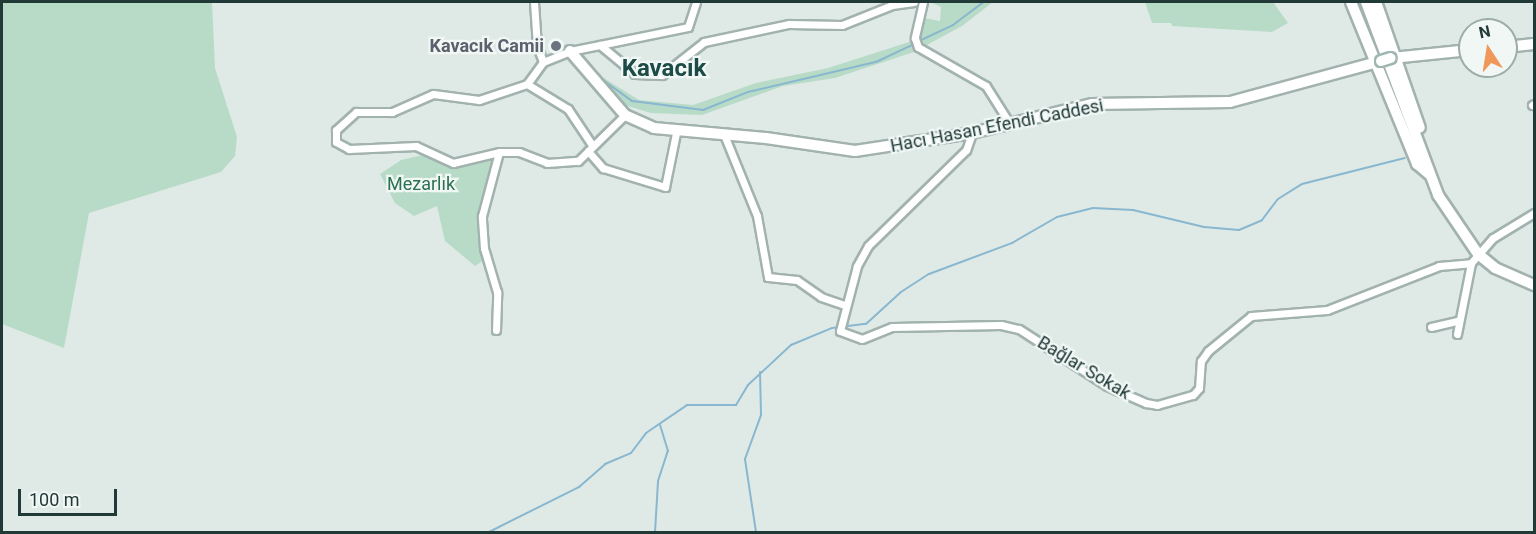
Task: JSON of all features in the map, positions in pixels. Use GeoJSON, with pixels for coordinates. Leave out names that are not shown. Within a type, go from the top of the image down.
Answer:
{"type":"FeatureCollection","features":[{"type":"Feature","properties":{"kind":"street"},"geometry":{"type":"LineString","coordinates":[[534,2],[537,46],[543,62]]}},
{"type":"Feature","properties":{"kind":"street"},"geometry":{"type":"LineString","coordinates":[[570,51],[625,116],[578,161],[547,163],[519,152],[499,152],[453,163],[416,146],[349,149],[339,146],[335,138],[339,126],[356,112],[392,112],[433,94],[479,100],[527,84],[543,62],[570,51],[688,27],[696,2]]}},
{"type":"Feature","properties":{"kind":"street"},"geometry":{"type":"LineString","coordinates":[[600,45],[636,74],[663,75],[704,42],[797,23],[842,25],[891,6],[914,2]]}},
{"type":"Feature","properties":{"kind":"street"},"geometry":{"type":"LineString","coordinates":[[923,2],[915,38],[918,47],[986,86],[1010,124]]}},
{"type":"Feature","properties":{"kind":"street"},"geometry":{"type":"LineString","coordinates":[[1351,2],[1386,60],[1431,159],[1429,174]]}},
{"type":"Feature","properties":{"kind":"street"},"geometry":{"type":"LineString","coordinates":[[1366,2],[1438,195],[1478,254],[1515,279],[1534,285]]}},
{"type":"Feature","properties":{"kind":"street"},"geometry":{"type":"LineString","coordinates":[[1376,2],[1386,60],[1417,164],[1429,174]]}},
{"type":"Feature","properties":{"kind":"street"},"geometry":{"type":"LineString","coordinates":[[1518,46],[1534,44]]}},
{"type":"Feature","properties":{"kind":"street","name":"Hacı Hasan Efendi Caddesi"},"geometry":{"type":"LineString","coordinates":[[625,116],[676,133],[766,138],[855,151],[972,133],[1092,104],[1230,102],[1386,60],[1458,51]]}},
{"type":"Feature","properties":{"kind":"street"},"geometry":{"type":"LineString","coordinates":[[527,84],[568,109],[603,168],[665,187],[676,133]]}},
{"type":"Feature","properties":{"kind":"street"},"geometry":{"type":"LineString","coordinates":[[725,137],[758,216],[768,278],[797,280],[821,297],[844,305],[868,246],[966,150],[972,133]]}},
{"type":"Feature","properties":{"kind":"street"},"geometry":{"type":"LineString","coordinates":[[496,330],[497,292],[484,248],[482,216],[499,152]]}},
{"type":"Feature","properties":{"kind":"street"},"geometry":{"type":"LineString","coordinates":[[1457,334],[1457,321],[1471,263],[1498,234],[1534,213]]}},
{"type":"Feature","properties":{"kind":"street","name":"Bağlar Sokak"},"geometry":{"type":"LineString","coordinates":[[844,305],[840,331],[862,339],[892,327],[1001,325],[1019,329],[1107,386],[1157,405],[1193,395],[1199,388],[1201,361],[1208,351],[1251,316],[1328,310],[1439,266],[1471,263]]}},
{"type":"Feature","properties":{"kind":"street"},"geometry":{"type":"LineString","coordinates":[[1431,327],[1457,321]]}},
{"type":"Feature","properties":{"kind":"green space"},"geometry":{"type":"Polygon","coordinates":[[[2,2],[212,2],[215,68],[237,137],[235,156],[221,172],[89,213],[64,348],[2,324],[2,2]]]}},
{"type":"Feature","properties":{"kind":"green space"},"geometry":{"type":"Polygon","coordinates":[[[930,2],[993,2],[962,26],[925,46],[920,36],[924,18],[940,21],[941,7],[930,2]]]}},
{"type":"Feature","properties":{"kind":"green space"},"geometry":{"type":"Polygon","coordinates":[[[1145,2],[1273,2],[1288,23],[1272,32],[1172,26],[1171,23],[1152,23],[1145,2]]]}},
{"type":"Feature","properties":{"kind":"green space"},"geometry":{"type":"Polygon","coordinates":[[[912,41],[917,51],[835,78],[783,86],[702,115],[651,113],[628,106],[610,94],[594,72],[639,100],[693,105],[756,83],[828,68],[912,41]]]}},
{"type":"Feature","properties":{"kind":"green space","name":"Mezarlık"},"geometry":{"type":"Polygon","coordinates":[[[427,154],[453,165],[495,154],[480,204],[484,260],[475,266],[445,241],[437,206],[414,216],[395,203],[380,174],[401,160],[427,154]]]}},
{"type":"Feature","properties":{"kind":"waterway"},"geometry":{"type":"LineString","coordinates":[[919,41],[953,25],[983,2]]}},
{"type":"Feature","properties":{"kind":"waterway"},"geometry":{"type":"LineString","coordinates":[[603,80],[632,101],[703,110],[748,92],[876,62],[914,44]]}},
{"type":"Feature","properties":{"kind":"waterway"},"geometry":{"type":"LineString","coordinates":[[489,532],[579,487],[605,464],[631,453],[646,433],[687,405],[736,405],[748,385],[791,345],[832,328],[866,324],[901,292],[929,274],[1012,243],[1057,217],[1093,208],[1133,210],[1204,227],[1239,230],[1262,220],[1278,199],[1302,184],[1405,158]]}},
{"type":"Feature","properties":{"kind":"waterway"},"geometry":{"type":"LineString","coordinates":[[756,532],[745,459],[761,415],[760,372]]}},
{"type":"Feature","properties":{"kind":"waterway"},"geometry":{"type":"LineString","coordinates":[[655,532],[658,481],[668,451],[660,425]]}},
{"type":"Feature","properties":{"kind":"place","name":"Kavacık Camii"},"geometry":{"type":"Point","coordinates":[556,46]}},
{"type":"Feature","properties":{"kind":"district","name":"Kavacık"},"geometry":{"type":"Point","coordinates":[664,69]}}]}
